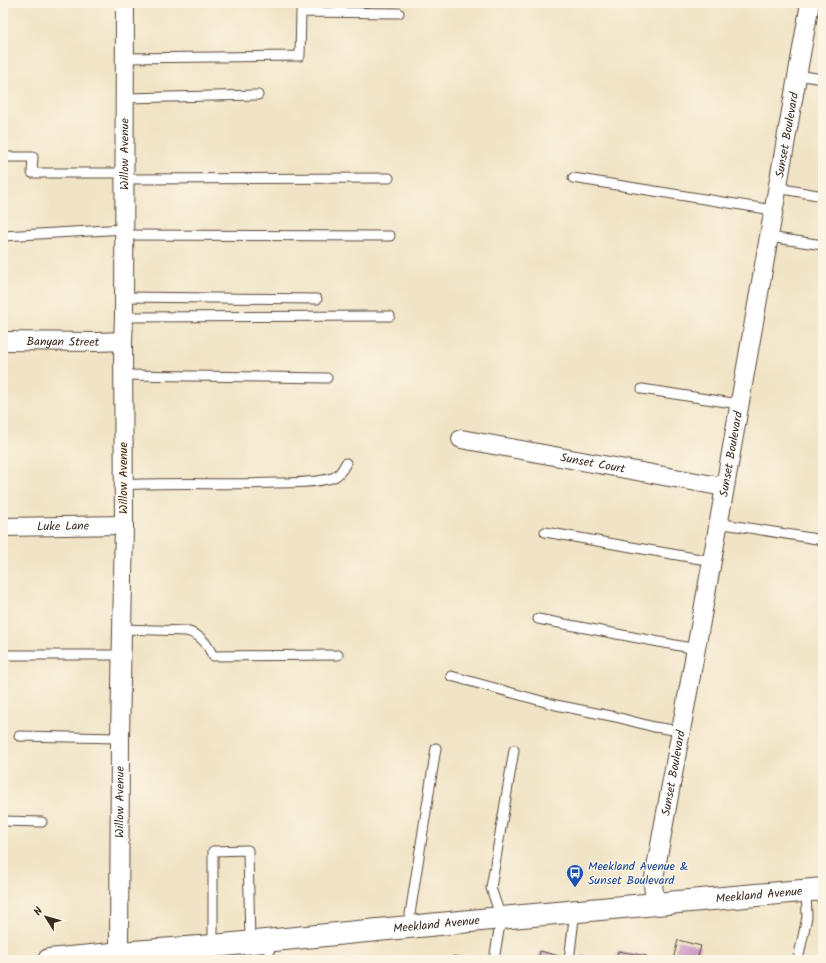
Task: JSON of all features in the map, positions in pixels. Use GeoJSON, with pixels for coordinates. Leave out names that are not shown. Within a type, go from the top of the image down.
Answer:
{"type":"FeatureCollection","features":[{"type":"Feature","properties":{"kind":"street","name":"Willow Avenue"},"geometry":{"type":"LineString","coordinates":[[125,3],[123,340],[124,525],[120,738],[128,955]]}},
{"type":"Feature","properties":{"kind":"street","name":"Sunset Boulevard"},"geometry":{"type":"LineString","coordinates":[[655,904],[653,884],[654,878],[712,562],[810,3]]}},
{"type":"Feature","properties":{"kind":"street","name":"Banyan Street"},"geometry":{"type":"LineString","coordinates":[[3,341],[100,342],[123,340]]}},
{"type":"Feature","properties":{"kind":"street","name":"Sunset Court"},"geometry":{"type":"LineString","coordinates":[[461,439],[724,487]]}},
{"type":"Feature","properties":{"kind":"street","name":"Luke Lane"},"geometry":{"type":"LineString","coordinates":[[3,527],[124,525]]}},
{"type":"Feature","properties":{"kind":"street","name":"Meekland Avenue"},"geometry":{"type":"LineString","coordinates":[[49,960],[128,955],[212,953],[408,927],[814,890]]}},
{"type":"Feature","properties":{"kind":"lane"},"geometry":{"type":"LineString","coordinates":[[125,58],[300,56],[301,12],[399,14]]}},
{"type":"Feature","properties":{"kind":"lane"},"geometry":{"type":"LineString","coordinates":[[797,75],[823,79]]}},
{"type":"Feature","properties":{"kind":"lane"},"geometry":{"type":"LineString","coordinates":[[125,98],[258,95]]}},
{"type":"Feature","properties":{"kind":"lane"},"geometry":{"type":"LineString","coordinates":[[3,157],[33,157],[32,173],[125,176],[389,178]]}},
{"type":"Feature","properties":{"kind":"lane"},"geometry":{"type":"LineString","coordinates":[[573,178],[773,210]]}},
{"type":"Feature","properties":{"kind":"lane"},"geometry":{"type":"LineString","coordinates":[[777,188],[823,196]]}},
{"type":"Feature","properties":{"kind":"lane"},"geometry":{"type":"LineString","coordinates":[[3,236],[124,232],[390,236]]}},
{"type":"Feature","properties":{"kind":"lane"},"geometry":{"type":"LineString","coordinates":[[769,237],[823,245]]}},
{"type":"Feature","properties":{"kind":"lane"},"geometry":{"type":"LineString","coordinates":[[124,297],[317,299]]}},
{"type":"Feature","properties":{"kind":"lane"},"geometry":{"type":"LineString","coordinates":[[124,317],[390,316]]}},
{"type":"Feature","properties":{"kind":"lane"},"geometry":{"type":"LineString","coordinates":[[123,375],[327,378]]}},
{"type":"Feature","properties":{"kind":"lane"},"geometry":{"type":"LineString","coordinates":[[642,389],[739,404]]}},
{"type":"Feature","properties":{"kind":"lane"},"geometry":{"type":"LineString","coordinates":[[123,485],[155,483],[250,484],[316,481],[334,478],[343,470],[346,463]]}},
{"type":"Feature","properties":{"kind":"lane"},"geometry":{"type":"LineString","coordinates":[[718,523],[823,540]]}},
{"type":"Feature","properties":{"kind":"lane"},"geometry":{"type":"LineString","coordinates":[[545,532],[712,562]]}},
{"type":"Feature","properties":{"kind":"lane"},"geometry":{"type":"LineString","coordinates":[[538,619],[696,649]]}},
{"type":"Feature","properties":{"kind":"lane"},"geometry":{"type":"LineString","coordinates":[[122,629],[186,631],[196,634],[207,645],[213,656],[338,655]]}},
{"type":"Feature","properties":{"kind":"lane"},"geometry":{"type":"LineString","coordinates":[[3,655],[122,655]]}},
{"type":"Feature","properties":{"kind":"lane"},"geometry":{"type":"LineString","coordinates":[[451,676],[556,705],[616,717],[654,727],[681,731]]}},
{"type":"Feature","properties":{"kind":"lane"},"geometry":{"type":"LineString","coordinates":[[19,736],[120,738]]}},
{"type":"Feature","properties":{"kind":"lane"},"geometry":{"type":"LineString","coordinates":[[408,927],[436,748]]}},
{"type":"Feature","properties":{"kind":"lane"},"geometry":{"type":"LineString","coordinates":[[494,960],[501,918],[491,888],[514,750]]}},
{"type":"Feature","properties":{"kind":"lane"},"geometry":{"type":"LineString","coordinates":[[3,821],[42,822]]}},
{"type":"Feature","properties":{"kind":"lane"},"geometry":{"type":"LineString","coordinates":[[212,953],[213,851],[248,850],[263,947]]}},
{"type":"Feature","properties":{"kind":"lane"},"geometry":{"type":"LineString","coordinates":[[798,960],[814,890]]}},
{"type":"Feature","properties":{"kind":"lane"},"geometry":{"type":"LineString","coordinates":[[569,960],[575,911]]}},
{"type":"Feature","properties":{"kind":"building"},"geometry":{"type":"Polygon","coordinates":[[[678,940],[701,946],[697,960],[673,960],[678,940]]]}},
{"type":"Feature","properties":{"kind":"building"},"geometry":{"type":"Polygon","coordinates":[[[540,951],[563,957],[562,960],[538,960],[540,951]]]}},
{"type":"Feature","properties":{"kind":"building"},"geometry":{"type":"Polygon","coordinates":[[[618,951],[647,956],[646,960],[616,960],[618,951]]]}},
{"type":"Feature","properties":{"kind":"building"},"geometry":{"type":"Polygon","coordinates":[[[582,955],[599,959],[599,960],[581,960],[582,955]]]}},
{"type":"Feature","properties":{"kind":"building"},"geometry":{"type":"Polygon","coordinates":[[[453,956],[473,959],[473,960],[453,960],[453,956]]]}},
{"type":"Feature","properties":{"kind":"place","name":"Meekland Avenue & Sunset Boulevard"},"geometry":{"type":"Point","coordinates":[575,888]}}]}
